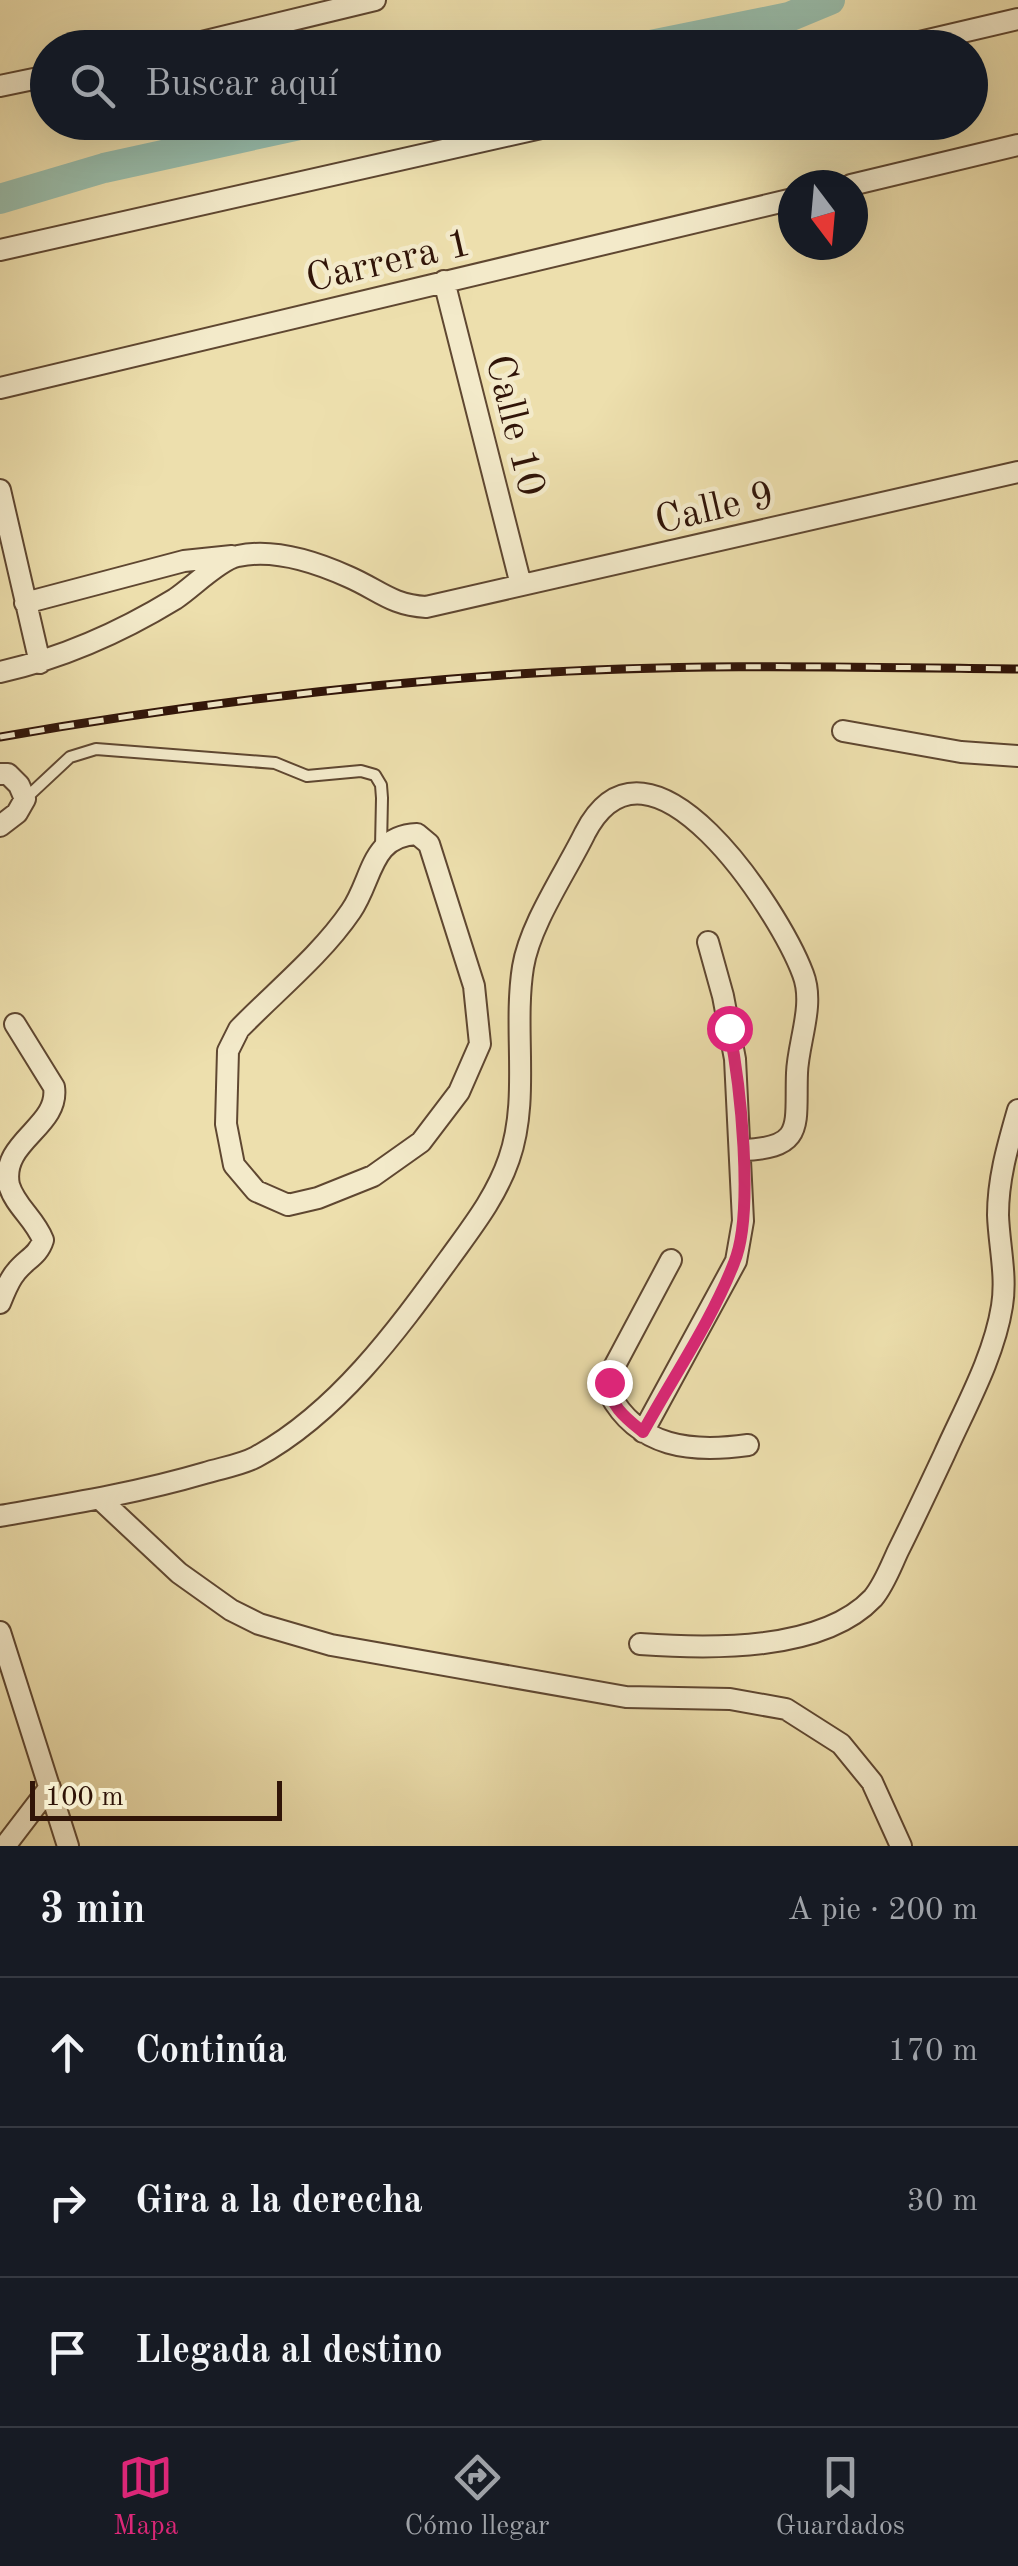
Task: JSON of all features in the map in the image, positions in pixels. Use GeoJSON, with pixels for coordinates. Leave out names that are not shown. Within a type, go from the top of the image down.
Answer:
{"type":"FeatureCollection","features":[{"type":"Feature","properties":{"kind":"street"},"geometry":{"type":"LineString","coordinates":[[252,30],[376,0]]}},
{"type":"Feature","properties":{"kind":"street"},"geometry":{"type":"LineString","coordinates":[[971,30],[1018,19]]}},
{"type":"Feature","properties":{"kind":"street"},"geometry":{"type":"LineString","coordinates":[[0,86],[30,80]]}},
{"type":"Feature","properties":{"kind":"street"},"geometry":{"type":"LineString","coordinates":[[0,250],[488,140]]}},
{"type":"Feature","properties":{"kind":"street"},"geometry":{"type":"LineString","coordinates":[[868,181],[1018,144]]}},
{"type":"Feature","properties":{"kind":"street","name":"Carrera 1"},"geometry":{"type":"LineString","coordinates":[[0,388],[778,203]]}},
{"type":"Feature","properties":{"kind":"street","name":"Calle 10"},"geometry":{"type":"LineString","coordinates":[[444,282],[522,586]]}},
{"type":"Feature","properties":{"kind":"street","name":"Calle 9"},"geometry":{"type":"LineString","coordinates":[[235,556],[286,555],[348,576],[402,606],[426,607],[1018,472]]}},
{"type":"Feature","properties":{"kind":"street"},"geometry":{"type":"LineString","coordinates":[[0,490],[6,547],[40,663]]}},
{"type":"Feature","properties":{"kind":"street"},"geometry":{"type":"LineString","coordinates":[[25,603],[184,562],[235,556]]}},
{"type":"Feature","properties":{"kind":"street"},"geometry":{"type":"LineString","coordinates":[[0,672],[40,663],[106,636],[177,598],[235,556]]}},
{"type":"Feature","properties":{"kind":"street"},"geometry":{"type":"LineString","coordinates":[[843,732],[960,752],[1018,756]]}},
{"type":"Feature","properties":{"kind":"street"},"geometry":{"type":"LineString","coordinates":[[0,774],[8,774],[25,799],[17,813],[0,826]]}},
{"type":"Feature","properties":{"kind":"street"},"geometry":{"type":"LineString","coordinates":[[0,1516],[149,1489],[254,1459],[317,1416],[400,1326],[488,1205],[510,1158],[519,1108],[523,966],[529,946],[595,814],[614,797],[636,792],[657,795],[692,819],[741,866],[804,976],[807,1000],[794,1130],[786,1141],[770,1149],[742,1150]]}},
{"type":"Feature","properties":{"kind":"street"},"geometry":{"type":"LineString","coordinates":[[402,834],[417,834],[429,844],[474,986],[480,1044],[460,1092],[421,1142],[373,1176],[318,1198],[288,1205],[256,1191],[234,1165],[226,1124],[228,1051],[238,1030],[352,911],[381,848],[402,834]]}},
{"type":"Feature","properties":{"kind":"street"},"geometry":{"type":"LineString","coordinates":[[643,1432],[736,1261],[744,1221],[735,1059],[708,942]]}},
{"type":"Feature","properties":{"kind":"street"},"geometry":{"type":"LineString","coordinates":[[0,1303],[11,1278],[40,1251],[44,1240],[38,1226],[14,1197],[8,1170],[11,1157],[55,1099],[54,1088],[15,1024]]}},
{"type":"Feature","properties":{"kind":"street"},"geometry":{"type":"LineString","coordinates":[[480,1044],[518,1050]]}},
{"type":"Feature","properties":{"kind":"street"},"geometry":{"type":"LineString","coordinates":[[640,1644],[743,1645],[784,1639],[826,1628],[856,1613],[876,1595],[930,1485],[993,1340],[1002,1307],[1004,1278],[999,1230],[1000,1178],[1018,1110]]}},
{"type":"Feature","properties":{"kind":"street"},"geometry":{"type":"LineString","coordinates":[[671,1260],[609,1382],[608,1393],[643,1432],[663,1443],[689,1449],[748,1445]]}},
{"type":"Feature","properties":{"kind":"street"},"geometry":{"type":"LineString","coordinates":[[100,1499],[179,1573],[230,1610],[260,1624],[331,1645],[626,1697],[730,1699],[786,1709],[841,1744],[872,1782],[902,1846]]}},
{"type":"Feature","properties":{"kind":"street"},"geometry":{"type":"LineString","coordinates":[[0,1632],[68,1846]]}},
{"type":"Feature","properties":{"kind":"street"},"geometry":{"type":"LineString","coordinates":[[5,1846],[50,1787]]}},
{"type":"Feature","properties":{"kind":"lane"},"geometry":{"type":"LineString","coordinates":[[25,799],[70,757],[96,749],[276,763],[307,776],[362,771],[375,775],[381,784],[381,848]]}},
{"type":"Feature","properties":{"kind":"waterway"},"geometry":{"type":"LineString","coordinates":[[725,30],[789,17],[830,0]]}},
{"type":"Feature","properties":{"kind":"waterway"},"geometry":{"type":"LineString","coordinates":[[0,199],[104,168],[231,140]]}},
{"type":"Feature","properties":{"kind":"railway"},"geometry":{"type":"LineString","coordinates":[[0,737],[259,699],[518,674],[705,667],[1018,669]]}},
{"type":"Feature","properties":{"kind":"route"},"geometry":{"type":"LineString","coordinates":[[609,1382],[608,1393],[614,1403],[643,1432],[736,1261],[744,1221],[742,1150],[729,1028]]}}]}
